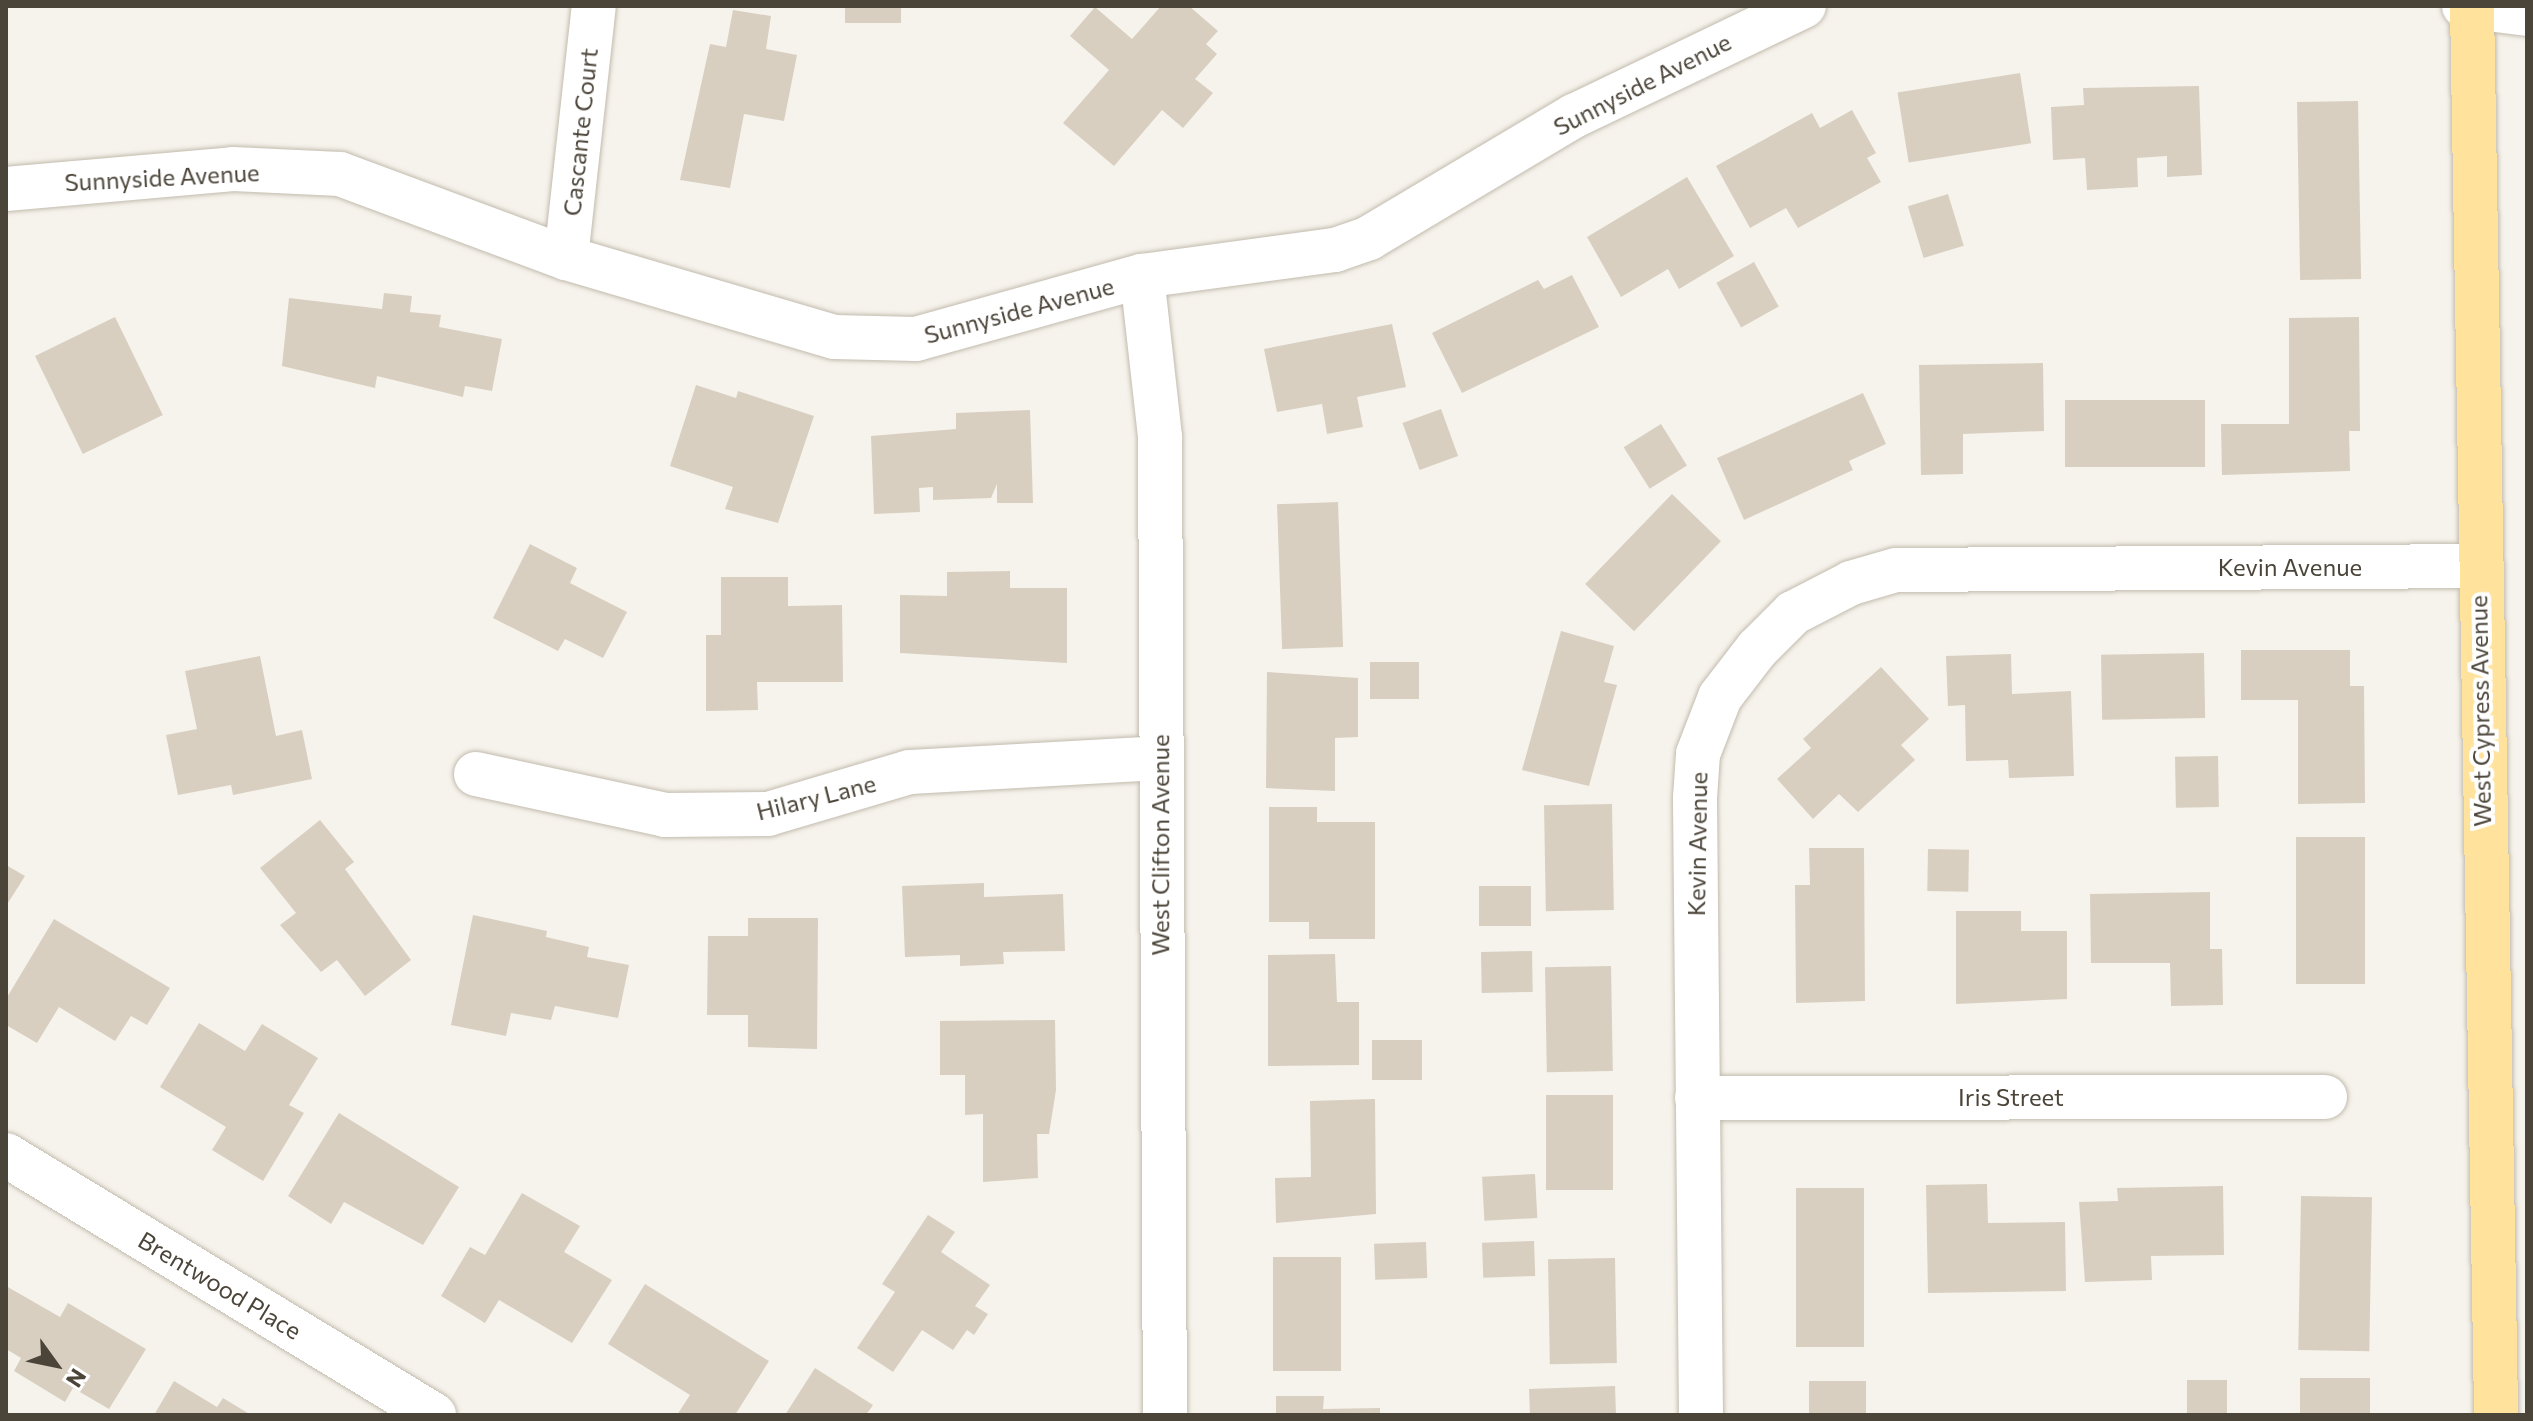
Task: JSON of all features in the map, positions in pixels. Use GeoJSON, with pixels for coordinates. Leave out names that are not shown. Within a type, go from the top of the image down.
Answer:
{"type":"FeatureCollection","features":[{"type":"Feature","properties":{"kind":"main road","name":"West Cypress Avenue"},"geometry":{"type":"LineString","coordinates":[[2472,6],[2477,566],[2496,1415]]}},
{"type":"Feature","properties":{"kind":"street","name":"Cascante Court"},"geometry":{"type":"LineString","coordinates":[[566,258],[594,6]]}},
{"type":"Feature","properties":{"kind":"street","name":"Sunnyside Avenue"},"geometry":{"type":"LineString","coordinates":[[6,189],[233,169],[340,174],[566,258],[834,337],[916,339],[1142,276],[1335,250],[1369,238],[1574,116],[1804,6]]}},
{"type":"Feature","properties":{"kind":"street"},"geometry":{"type":"LineString","coordinates":[[2464,6],[2527,14]]}},
{"type":"Feature","properties":{"kind":"street","name":"West Clifton Avenue"},"geometry":{"type":"LineString","coordinates":[[1142,276],[1160,437],[1159,758],[1165,1415]]}},
{"type":"Feature","properties":{"kind":"street","name":"Kevin Avenue"},"geometry":{"type":"LineString","coordinates":[[1701,1415],[1697,1098],[1698,754],[1720,697],[1793,613],[1851,583],[1896,570],[2477,566]]}},
{"type":"Feature","properties":{"kind":"street","name":"Hilary Lane"},"geometry":{"type":"LineString","coordinates":[[476,774],[665,815],[768,814],[910,772],[1159,758]]}},
{"type":"Feature","properties":{"kind":"street","name":"Iris Street"},"geometry":{"type":"LineString","coordinates":[[1697,1098],[2325,1097]]}},
{"type":"Feature","properties":{"kind":"street","name":"Brentwood Place"},"geometry":{"type":"LineString","coordinates":[[6,1155],[434,1415]]}},
{"type":"Feature","properties":{"kind":"building"},"geometry":{"type":"Polygon","coordinates":[[[845,6],[901,6],[901,23],[845,23],[845,6]]]}},
{"type":"Feature","properties":{"kind":"building"},"geometry":{"type":"Polygon","coordinates":[[[1161,6],[1189,6],[1218,31],[1206,44],[1217,54],[1195,79],[1213,93],[1183,128],[1162,110],[1114,166],[1063,123],[1109,70],[1070,36],[1095,7],[1132,39],[1161,6]]]}},
{"type":"Feature","properties":{"kind":"building"},"geometry":{"type":"Polygon","coordinates":[[[733,10],[771,16],[766,49],[797,55],[784,121],[744,114],[730,188],[680,180],[710,44],[726,47],[733,10]]]}},
{"type":"Feature","properties":{"kind":"building"},"geometry":{"type":"Polygon","coordinates":[[[2020,73],[2031,143],[1909,163],[1898,92],[2020,73]]]}},
{"type":"Feature","properties":{"kind":"building"},"geometry":{"type":"Polygon","coordinates":[[[2199,86],[2202,175],[2167,177],[2167,156],[2137,158],[2138,187],[2087,190],[2085,158],[2053,160],[2051,107],[2084,105],[2083,88],[2199,86]]]}},
{"type":"Feature","properties":{"kind":"building"},"geometry":{"type":"Polygon","coordinates":[[[2358,101],[2361,279],[2300,280],[2297,102],[2358,101]]]}},
{"type":"Feature","properties":{"kind":"building"},"geometry":{"type":"Polygon","coordinates":[[[1852,110],[1876,153],[1867,158],[1881,182],[1798,228],[1786,208],[1750,228],[1716,166],[1812,113],[1820,128],[1852,110]]]}},
{"type":"Feature","properties":{"kind":"building"},"geometry":{"type":"Polygon","coordinates":[[[1687,177],[1734,256],[1679,289],[1668,269],[1621,297],[1587,237],[1687,177]]]}},
{"type":"Feature","properties":{"kind":"building"},"geometry":{"type":"Polygon","coordinates":[[[1948,194],[1964,246],[1924,258],[1908,206],[1948,194]]]}},
{"type":"Feature","properties":{"kind":"building"},"geometry":{"type":"Polygon","coordinates":[[[1754,262],[1779,307],[1741,327],[1716,283],[1754,262]]]}},
{"type":"Feature","properties":{"kind":"building"},"geometry":{"type":"Polygon","coordinates":[[[1572,275],[1599,327],[1462,393],[1432,333],[1538,280],[1544,289],[1572,275]]]}},
{"type":"Feature","properties":{"kind":"building"},"geometry":{"type":"Polygon","coordinates":[[[384,293],[412,296],[410,312],[441,315],[439,327],[502,339],[492,391],[465,386],[463,397],[377,376],[375,388],[282,366],[289,298],[382,309],[384,293]]]}},
{"type":"Feature","properties":{"kind":"building"},"geometry":{"type":"Polygon","coordinates":[[[115,317],[163,415],[83,454],[35,356],[115,317]]]}},
{"type":"Feature","properties":{"kind":"building"},"geometry":{"type":"Polygon","coordinates":[[[2359,317],[2360,431],[2349,431],[2350,471],[2222,475],[2221,424],[2289,424],[2289,318],[2359,317]]]}},
{"type":"Feature","properties":{"kind":"building"},"geometry":{"type":"Polygon","coordinates":[[[1392,324],[1406,387],[1357,397],[1363,427],[1327,434],[1322,404],[1277,412],[1264,349],[1392,324]]]}},
{"type":"Feature","properties":{"kind":"building"},"geometry":{"type":"Polygon","coordinates":[[[2043,363],[2044,431],[1963,434],[1963,474],[1921,475],[1919,365],[2043,363]]]}},
{"type":"Feature","properties":{"kind":"building"},"geometry":{"type":"Polygon","coordinates":[[[696,385],[736,398],[738,391],[814,416],[778,523],[725,509],[733,487],[670,466],[696,385]]]}},
{"type":"Feature","properties":{"kind":"building"},"geometry":{"type":"Polygon","coordinates":[[[1863,393],[1886,444],[1849,461],[1853,470],[1744,520],[1717,458],[1863,393]]]}},
{"type":"Feature","properties":{"kind":"building"},"geometry":{"type":"Polygon","coordinates":[[[2065,400],[2205,400],[2205,467],[2065,467],[2065,400]]]}},
{"type":"Feature","properties":{"kind":"building"},"geometry":{"type":"Polygon","coordinates":[[[1441,409],[1458,456],[1420,470],[1402,423],[1441,409]]]}},
{"type":"Feature","properties":{"kind":"building"},"geometry":{"type":"Polygon","coordinates":[[[1030,410],[1033,503],[997,503],[997,484],[991,498],[933,500],[933,487],[919,488],[920,512],[874,514],[871,436],[956,429],[956,413],[1030,410]]]}},
{"type":"Feature","properties":{"kind":"building"},"geometry":{"type":"Polygon","coordinates":[[[1661,424],[1687,466],[1650,489],[1624,447],[1661,424]]]}},
{"type":"Feature","properties":{"kind":"building"},"geometry":{"type":"Polygon","coordinates":[[[1672,494],[1721,541],[1634,631],[1585,584],[1672,494]]]}},
{"type":"Feature","properties":{"kind":"building"},"geometry":{"type":"Polygon","coordinates":[[[1338,502],[1343,647],[1282,649],[1277,504],[1338,502]]]}},
{"type":"Feature","properties":{"kind":"building"},"geometry":{"type":"Polygon","coordinates":[[[530,544],[577,568],[570,583],[627,612],[603,658],[565,639],[558,651],[493,618],[530,544]]]}},
{"type":"Feature","properties":{"kind":"building"},"geometry":{"type":"Polygon","coordinates":[[[1010,571],[1010,588],[1067,588],[1067,663],[900,653],[900,595],[947,596],[947,572],[1010,571]]]}},
{"type":"Feature","properties":{"kind":"building"},"geometry":{"type":"Polygon","coordinates":[[[721,577],[788,577],[788,606],[842,605],[843,682],[757,682],[758,710],[706,711],[706,635],[721,635],[721,577]]]}},
{"type":"Feature","properties":{"kind":"building"},"geometry":{"type":"Polygon","coordinates":[[[1561,631],[1614,646],[1604,682],[1617,685],[1589,786],[1522,770],[1561,631]]]}},
{"type":"Feature","properties":{"kind":"building"},"geometry":{"type":"Polygon","coordinates":[[[2241,650],[2350,650],[2350,686],[2364,686],[2365,803],[2298,804],[2298,700],[2241,700],[2241,650]]]}},
{"type":"Feature","properties":{"kind":"building"},"geometry":{"type":"Polygon","coordinates":[[[2204,653],[2205,718],[2102,720],[2101,655],[2204,653]]]}},
{"type":"Feature","properties":{"kind":"building"},"geometry":{"type":"Polygon","coordinates":[[[2011,654],[2012,694],[2071,691],[2074,776],[2009,778],[2008,760],[1966,761],[1965,705],[1948,706],[1946,656],[2011,654]]]}},
{"type":"Feature","properties":{"kind":"building"},"geometry":{"type":"Polygon","coordinates":[[[260,656],[276,736],[302,730],[312,779],[233,795],[231,785],[178,795],[166,735],[197,729],[185,671],[260,656]]]}},
{"type":"Feature","properties":{"kind":"building"},"geometry":{"type":"Polygon","coordinates":[[[1370,662],[1419,662],[1419,699],[1370,699],[1370,662]]]}},
{"type":"Feature","properties":{"kind":"building"},"geometry":{"type":"Polygon","coordinates":[[[1881,667],[1929,719],[1901,745],[1915,760],[1858,812],[1839,794],[1813,819],[1777,779],[1811,748],[1803,739],[1881,667]]]}},
{"type":"Feature","properties":{"kind":"building"},"geometry":{"type":"Polygon","coordinates":[[[1267,672],[1358,678],[1358,737],[1335,738],[1335,791],[1266,788],[1267,672]]]}},
{"type":"Feature","properties":{"kind":"building"},"geometry":{"type":"Polygon","coordinates":[[[2218,756],[2219,807],[2176,808],[2175,757],[2218,756]]]}},
{"type":"Feature","properties":{"kind":"building"},"geometry":{"type":"Polygon","coordinates":[[[1612,804],[1614,910],[1546,911],[1544,805],[1612,804]]]}},
{"type":"Feature","properties":{"kind":"building"},"geometry":{"type":"Polygon","coordinates":[[[1269,807],[1317,807],[1317,822],[1375,822],[1375,939],[1309,939],[1309,922],[1269,922],[1269,807]]]}},
{"type":"Feature","properties":{"kind":"building"},"geometry":{"type":"Polygon","coordinates":[[[320,820],[354,862],[345,869],[411,960],[365,996],[337,960],[321,972],[280,925],[296,913],[260,868],[320,820]]]}},
{"type":"Feature","properties":{"kind":"building"},"geometry":{"type":"Polygon","coordinates":[[[2296,837],[2365,837],[2365,984],[2296,984],[2296,837]]]}},
{"type":"Feature","properties":{"kind":"building"},"geometry":{"type":"Polygon","coordinates":[[[1809,848],[1864,848],[1865,1001],[1796,1003],[1795,885],[1810,885],[1809,848]]]}},
{"type":"Feature","properties":{"kind":"building"},"geometry":{"type":"Polygon","coordinates":[[[1928,849],[1969,850],[1968,892],[1927,891],[1928,849]]]}},
{"type":"Feature","properties":{"kind":"building"},"geometry":{"type":"Polygon","coordinates":[[[6,865],[25,876],[6,906],[6,865]]]}},
{"type":"Feature","properties":{"kind":"building"},"geometry":{"type":"Polygon","coordinates":[[[984,883],[984,897],[1063,894],[1065,951],[1003,952],[1004,964],[960,966],[960,955],[905,957],[902,886],[984,883]]]}},
{"type":"Feature","properties":{"kind":"building"},"geometry":{"type":"Polygon","coordinates":[[[1479,886],[1531,886],[1531,926],[1479,926],[1479,886]]]}},
{"type":"Feature","properties":{"kind":"building"},"geometry":{"type":"Polygon","coordinates":[[[2210,892],[2210,949],[2222,949],[2223,1005],[2171,1006],[2170,963],[2091,963],[2090,894],[2210,892]]]}},
{"type":"Feature","properties":{"kind":"building"},"geometry":{"type":"Polygon","coordinates":[[[1956,911],[2021,911],[2021,931],[2067,931],[2067,999],[1956,1004],[1956,911]]]}},
{"type":"Feature","properties":{"kind":"building"},"geometry":{"type":"Polygon","coordinates":[[[473,915],[547,931],[546,937],[589,947],[587,957],[629,965],[618,1018],[555,1006],[551,1020],[511,1013],[506,1036],[451,1025],[473,915]]]}},
{"type":"Feature","properties":{"kind":"building"},"geometry":{"type":"Polygon","coordinates":[[[748,918],[818,918],[817,1049],[748,1047],[748,1015],[707,1015],[708,936],[748,936],[748,918]]]}},
{"type":"Feature","properties":{"kind":"building"},"geometry":{"type":"Polygon","coordinates":[[[54,919],[170,988],[147,1025],[131,1016],[115,1041],[59,1007],[37,1043],[6,1025],[6,999],[54,919]]]}},
{"type":"Feature","properties":{"kind":"building"},"geometry":{"type":"Polygon","coordinates":[[[1532,951],[1533,992],[1482,993],[1481,952],[1532,951]]]}},
{"type":"Feature","properties":{"kind":"building"},"geometry":{"type":"Polygon","coordinates":[[[1335,954],[1337,1002],[1359,1002],[1359,1065],[1268,1066],[1268,955],[1335,954]]]}},
{"type":"Feature","properties":{"kind":"building"},"geometry":{"type":"Polygon","coordinates":[[[1611,966],[1613,1071],[1547,1072],[1545,967],[1611,966]]]}},
{"type":"Feature","properties":{"kind":"building"},"geometry":{"type":"Polygon","coordinates":[[[1055,1020],[1056,1090],[1049,1134],[1037,1134],[1038,1178],[983,1182],[983,1114],[965,1115],[965,1075],[940,1075],[940,1021],[1055,1020]]]}},
{"type":"Feature","properties":{"kind":"building"},"geometry":{"type":"Polygon","coordinates":[[[199,1023],[245,1051],[262,1024],[318,1058],[289,1105],[304,1113],[263,1181],[212,1150],[226,1127],[160,1087],[199,1023]]]}},
{"type":"Feature","properties":{"kind":"building"},"geometry":{"type":"Polygon","coordinates":[[[1372,1040],[1422,1040],[1422,1080],[1372,1080],[1372,1040]]]}},
{"type":"Feature","properties":{"kind":"building"},"geometry":{"type":"Polygon","coordinates":[[[1546,1095],[1613,1095],[1613,1190],[1546,1190],[1546,1095]]]}},
{"type":"Feature","properties":{"kind":"building"},"geometry":{"type":"Polygon","coordinates":[[[1375,1099],[1376,1214],[1276,1223],[1275,1178],[1311,1177],[1310,1101],[1375,1099]]]}},
{"type":"Feature","properties":{"kind":"building"},"geometry":{"type":"Polygon","coordinates":[[[339,1113],[459,1187],[423,1245],[344,1202],[331,1224],[288,1196],[339,1113]]]}},
{"type":"Feature","properties":{"kind":"building"},"geometry":{"type":"Polygon","coordinates":[[[1535,1174],[1537,1218],[1484,1221],[1482,1177],[1535,1174]]]}},
{"type":"Feature","properties":{"kind":"building"},"geometry":{"type":"Polygon","coordinates":[[[1987,1184],[1988,1223],[2065,1222],[2066,1291],[1928,1293],[1926,1185],[1987,1184]]]}},
{"type":"Feature","properties":{"kind":"building"},"geometry":{"type":"Polygon","coordinates":[[[2223,1186],[2224,1255],[2151,1256],[2152,1280],[2085,1282],[2079,1202],[2118,1201],[2117,1188],[2223,1186]]]}},
{"type":"Feature","properties":{"kind":"building"},"geometry":{"type":"Polygon","coordinates":[[[1796,1188],[1864,1188],[1864,1347],[1796,1347],[1796,1188]]]}},
{"type":"Feature","properties":{"kind":"building"},"geometry":{"type":"Polygon","coordinates":[[[522,1193],[580,1226],[564,1252],[612,1280],[572,1343],[499,1300],[485,1323],[441,1296],[470,1247],[485,1255],[522,1193]]]}},
{"type":"Feature","properties":{"kind":"building"},"geometry":{"type":"Polygon","coordinates":[[[2301,1196],[2372,1197],[2369,1351],[2298,1350],[2301,1196]]]}},
{"type":"Feature","properties":{"kind":"building"},"geometry":{"type":"Polygon","coordinates":[[[928,1215],[955,1232],[941,1252],[990,1285],[975,1306],[988,1314],[974,1335],[967,1330],[953,1350],[922,1330],[893,1372],[857,1348],[895,1292],[882,1284],[928,1215]]]}},
{"type":"Feature","properties":{"kind":"building"},"geometry":{"type":"Polygon","coordinates":[[[1534,1241],[1535,1276],[1483,1278],[1482,1243],[1534,1241]]]}},
{"type":"Feature","properties":{"kind":"building"},"geometry":{"type":"Polygon","coordinates":[[[1426,1242],[1427,1278],[1375,1280],[1374,1244],[1426,1242]]]}},
{"type":"Feature","properties":{"kind":"building"},"geometry":{"type":"Polygon","coordinates":[[[1273,1257],[1341,1257],[1341,1371],[1273,1371],[1273,1257]]]}},
{"type":"Feature","properties":{"kind":"building"},"geometry":{"type":"Polygon","coordinates":[[[1615,1258],[1617,1363],[1550,1364],[1548,1259],[1615,1258]]]}},
{"type":"Feature","properties":{"kind":"building"},"geometry":{"type":"Polygon","coordinates":[[[645,1284],[769,1361],[735,1415],[677,1415],[690,1395],[608,1344],[645,1284]]]}},
{"type":"Feature","properties":{"kind":"building"},"geometry":{"type":"Polygon","coordinates":[[[6,1286],[60,1317],[68,1303],[146,1349],[109,1409],[73,1388],[65,1402],[14,1371],[21,1358],[6,1349],[6,1286]]]}},
{"type":"Feature","properties":{"kind":"building"},"geometry":{"type":"Polygon","coordinates":[[[815,1368],[873,1405],[866,1415],[785,1415],[815,1368]]]}},
{"type":"Feature","properties":{"kind":"building"},"geometry":{"type":"Polygon","coordinates":[[[2300,1378],[2370,1378],[2370,1415],[2300,1415],[2300,1378]]]}},
{"type":"Feature","properties":{"kind":"building"},"geometry":{"type":"Polygon","coordinates":[[[2187,1380],[2227,1380],[2227,1415],[2187,1415],[2187,1380]]]}},
{"type":"Feature","properties":{"kind":"building"},"geometry":{"type":"Polygon","coordinates":[[[174,1381],[217,1407],[223,1398],[251,1415],[154,1415],[174,1381]]]}},
{"type":"Feature","properties":{"kind":"building"},"geometry":{"type":"Polygon","coordinates":[[[1809,1381],[1866,1381],[1866,1415],[1809,1415],[1809,1381]]]}},
{"type":"Feature","properties":{"kind":"building"},"geometry":{"type":"Polygon","coordinates":[[[1615,1386],[1616,1415],[1530,1415],[1529,1389],[1615,1386]]]}},
{"type":"Feature","properties":{"kind":"building"},"geometry":{"type":"Polygon","coordinates":[[[1276,1396],[1324,1396],[1323,1409],[1380,1408],[1380,1415],[1276,1415],[1276,1396]]]}}]}
